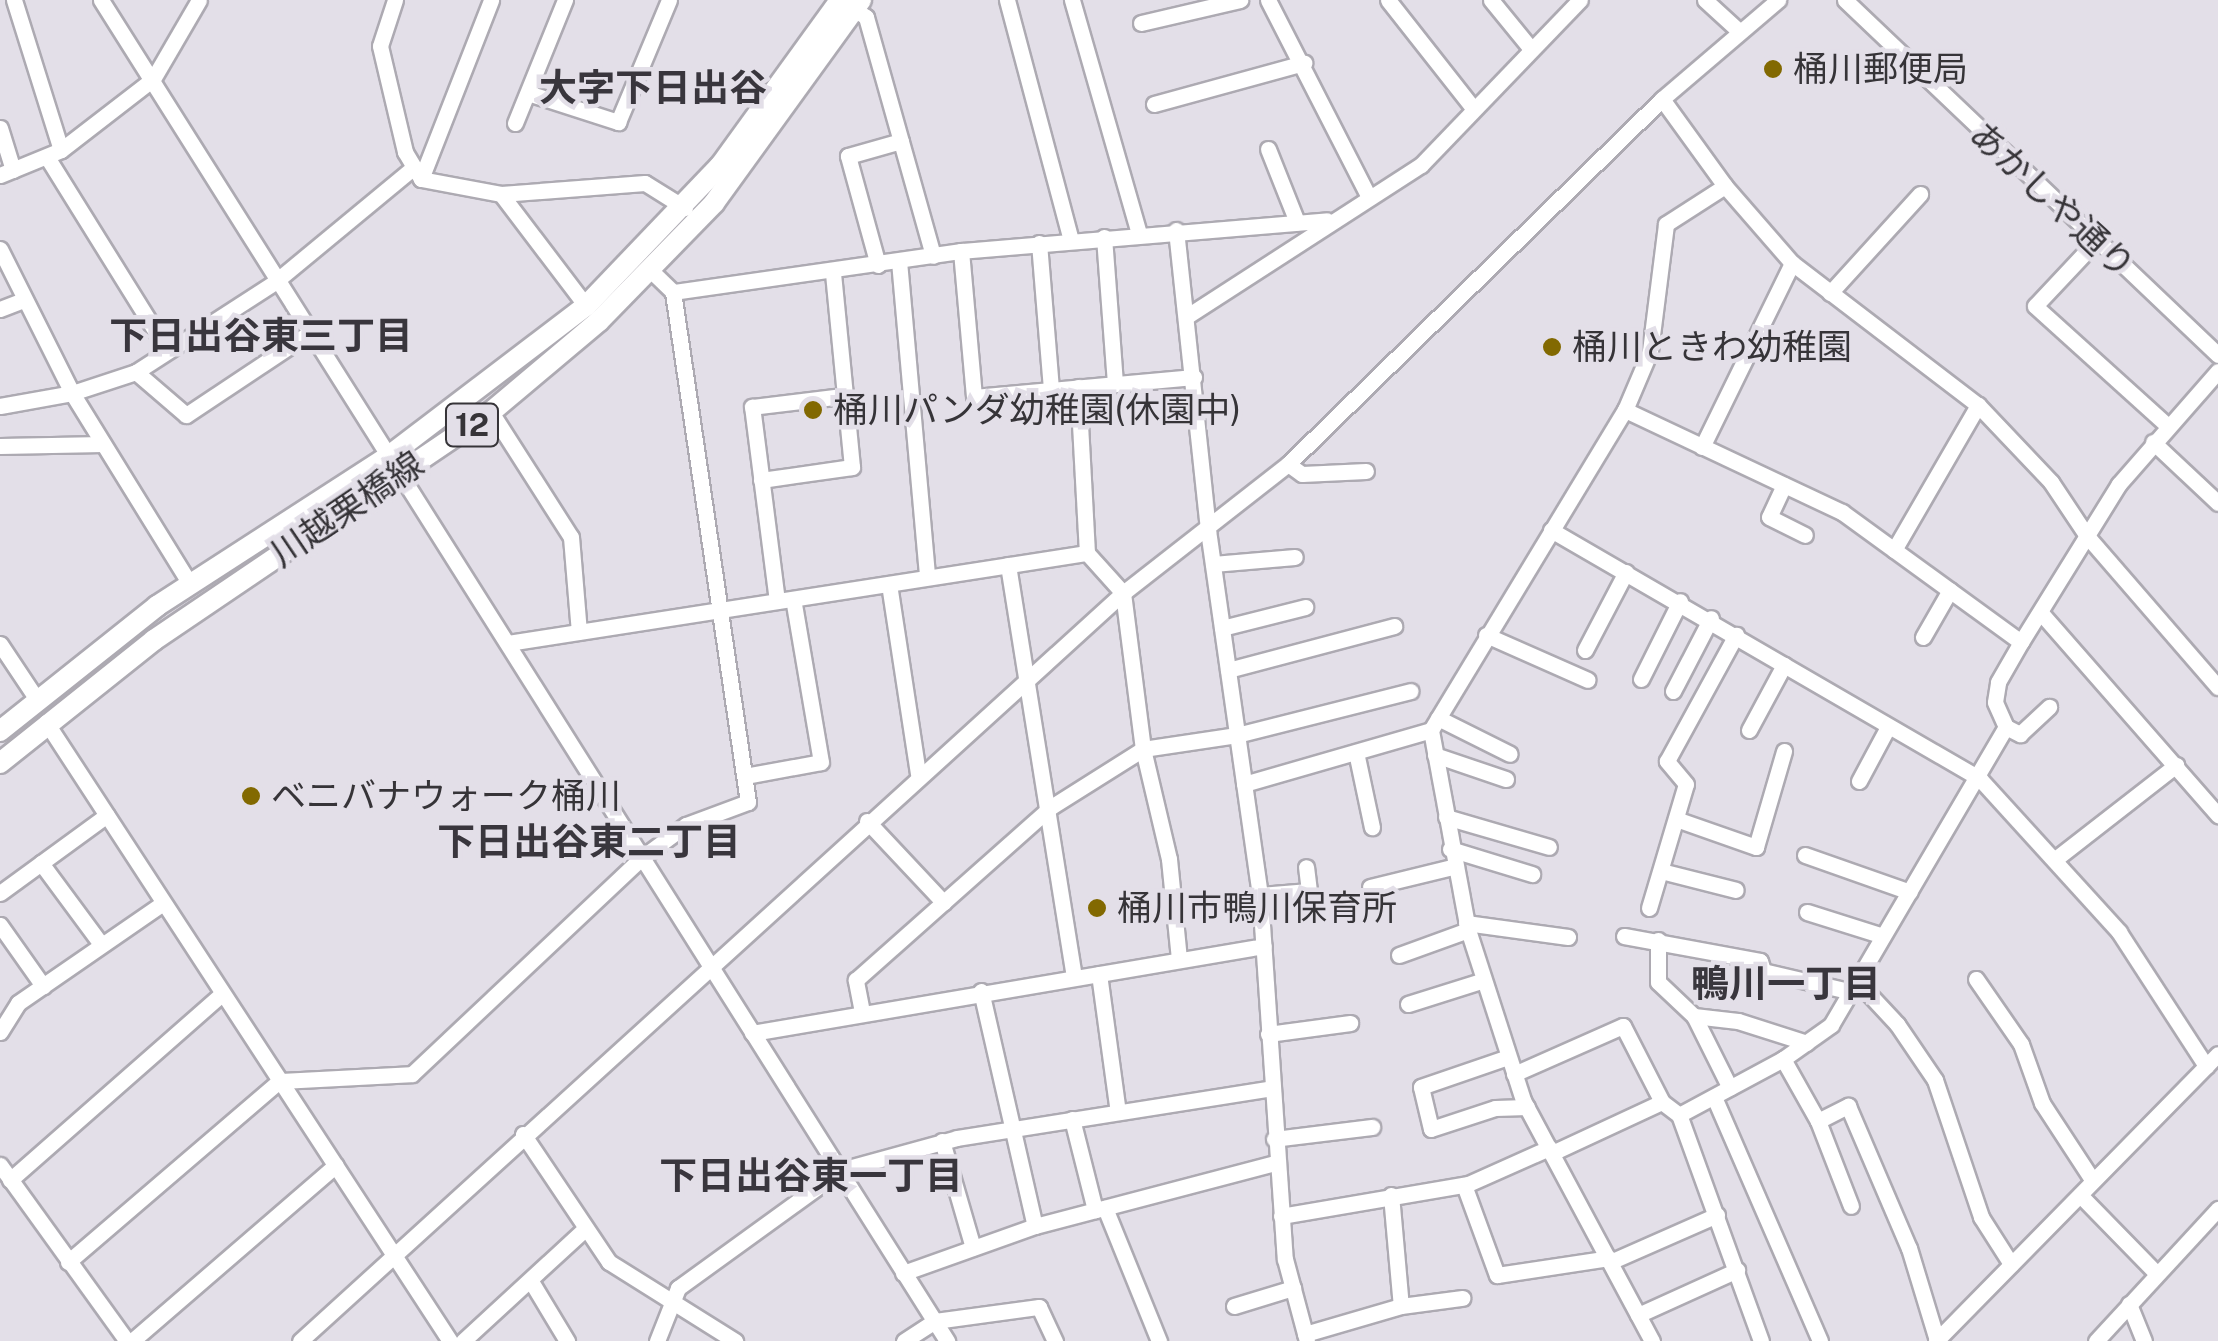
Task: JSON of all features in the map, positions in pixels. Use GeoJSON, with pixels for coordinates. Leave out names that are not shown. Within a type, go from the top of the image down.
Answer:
{"type":"FeatureCollection","features":[{"type":"Feature","properties":{"kind":"main road","name":"川越栗橋線"},"geometry":{"type":"LineString","coordinates":[[0,731],[36,698],[190,584],[389,456],[586,306],[685,208],[847,2]]}},
{"type":"Feature","properties":{"kind":"main road","name":"川越栗橋線"},"geometry":{"type":"LineString","coordinates":[[0,763],[46,722],[200,607],[491,412],[651,271],[748,160],[847,2]]}},
{"type":"Feature","properties":{"kind":"street"},"geometry":{"type":"LineString","coordinates":[[14,0],[54,153],[167,350]]}},
{"type":"Feature","properties":{"kind":"street"},"geometry":{"type":"LineString","coordinates":[[101,0],[308,334],[508,643],[708,969],[841,1170],[947,1341]]}},
{"type":"Feature","properties":{"kind":"street"},"geometry":{"type":"LineString","coordinates":[[0,128],[6,173],[54,153],[153,79],[199,0]]}},
{"type":"Feature","properties":{"kind":"street"},"geometry":{"type":"LineString","coordinates":[[395,0],[380,46],[394,114],[418,173]]}},
{"type":"Feature","properties":{"kind":"street"},"geometry":{"type":"LineString","coordinates":[[0,406],[72,393],[136,372],[276,282],[418,173],[491,0]]}},
{"type":"Feature","properties":{"kind":"street"},"geometry":{"type":"LineString","coordinates":[[515,124],[565,0]]}},
{"type":"Feature","properties":{"kind":"street"},"geometry":{"type":"LineString","coordinates":[[528,93],[618,122],[669,0]]}},
{"type":"Feature","properties":{"kind":"street"},"geometry":{"type":"LineString","coordinates":[[1007,0],[1071,240]]}},
{"type":"Feature","properties":{"kind":"street"},"geometry":{"type":"LineString","coordinates":[[1072,0],[1139,234]]}},
{"type":"Feature","properties":{"kind":"street"},"geometry":{"type":"LineString","coordinates":[[1142,23],[1240,0]]}},
{"type":"Feature","properties":{"kind":"street"},"geometry":{"type":"LineString","coordinates":[[1268,0],[1304,63],[1368,194]]}},
{"type":"Feature","properties":{"kind":"street"},"geometry":{"type":"LineString","coordinates":[[1388,0],[1473,108]]}},
{"type":"Feature","properties":{"kind":"street"},"geometry":{"type":"LineString","coordinates":[[1491,0],[1531,49]]}},
{"type":"Feature","properties":{"kind":"street"},"geometry":{"type":"LineString","coordinates":[[1189,315],[1327,220],[1420,165],[1580,0]]}},
{"type":"Feature","properties":{"kind":"street"},"geometry":{"type":"LineString","coordinates":[[1705,0],[1740,32]]}},
{"type":"Feature","properties":{"kind":"street"},"geometry":{"type":"LineString","coordinates":[[300,1341],[918,774],[1184,541],[1208,530],[1288,464],[1662,99],[1778,0]]}},
{"type":"Feature","properties":{"kind":"street","name":"あかしや通り"},"geometry":{"type":"LineString","coordinates":[[1845,0],[2218,355]]}},
{"type":"Feature","properties":{"kind":"street"},"geometry":{"type":"LineString","coordinates":[[847,2],[866,17],[933,256]]}},
{"type":"Feature","properties":{"kind":"street"},"geometry":{"type":"LineString","coordinates":[[1154,104],[1304,63]]}},
{"type":"Feature","properties":{"kind":"street"},"geometry":{"type":"LineString","coordinates":[[1662,99],[1724,186],[1792,263],[1978,405],[2051,482],[2087,536],[2218,687]]}},
{"type":"Feature","properties":{"kind":"street"},"geometry":{"type":"LineString","coordinates":[[878,265],[848,156],[901,141]]}},
{"type":"Feature","properties":{"kind":"street"},"geometry":{"type":"LineString","coordinates":[[1268,150],[1297,222]]}},
{"type":"Feature","properties":{"kind":"street"},"geometry":{"type":"LineString","coordinates":[[418,173],[501,194],[646,183],[685,208]]}},
{"type":"Feature","properties":{"kind":"street"},"geometry":{"type":"LineString","coordinates":[[1652,1341],[1526,1107],[1480,981],[1452,867],[1434,724],[1625,410],[1650,351],[1666,224],[1724,186]]}},
{"type":"Feature","properties":{"kind":"street"},"geometry":{"type":"LineString","coordinates":[[501,194],[586,306]]}},
{"type":"Feature","properties":{"kind":"street"},"geometry":{"type":"LineString","coordinates":[[1830,293],[1920,194]]}},
{"type":"Feature","properties":{"kind":"street"},"geometry":{"type":"LineString","coordinates":[[673,292],[833,273],[961,251],[1327,220]]}},
{"type":"Feature","properties":{"kind":"street"},"geometry":{"type":"LineString","coordinates":[[1176,230],[1189,315],[1208,530],[1260,895],[1281,1216],[1306,1338],[1401,1306],[1462,1298]]}},
{"type":"Feature","properties":{"kind":"street"},"geometry":{"type":"LineString","coordinates":[[1104,237],[1116,384]]}},
{"type":"Feature","properties":{"kind":"street"},"geometry":{"type":"LineString","coordinates":[[2096,242],[2034,306],[2168,426]]}},
{"type":"Feature","properties":{"kind":"street"},"geometry":{"type":"LineString","coordinates":[[1039,243],[1051,390]]}},
{"type":"Feature","properties":{"kind":"street"},"geometry":{"type":"LineString","coordinates":[[0,249],[72,393],[190,584]]}},
{"type":"Feature","properties":{"kind":"street"},"geometry":{"type":"LineString","coordinates":[[961,251],[974,397],[1194,377]]}},
{"type":"Feature","properties":{"kind":"street"},"geometry":{"type":"LineString","coordinates":[[899,261],[927,577]]}},
{"type":"Feature","properties":{"kind":"street"},"geometry":{"type":"LineString","coordinates":[[1702,447],[1792,263]]}},
{"type":"Feature","properties":{"kind":"street"},"geometry":{"type":"LineString","coordinates":[[68,1262],[278,1081],[412,1074],[640,859],[686,826],[748,802],[673,292],[651,271]]}},
{"type":"Feature","properties":{"kind":"street"},"geometry":{"type":"LineString","coordinates":[[761,480],[852,467],[833,273]]}},
{"type":"Feature","properties":{"kind":"street"},"geometry":{"type":"LineString","coordinates":[[0,309],[24,300]]}},
{"type":"Feature","properties":{"kind":"street"},"geometry":{"type":"LineString","coordinates":[[136,372],[186,416],[308,334]]}},
{"type":"Feature","properties":{"kind":"street"},"geometry":{"type":"LineString","coordinates":[[2049,707],[2020,734],[2006,727],[1995,702],[1998,682],[2087,536],[2153,442],[2218,371]]}},
{"type":"Feature","properties":{"kind":"street"},"geometry":{"type":"LineString","coordinates":[[1078,387],[1087,553],[1122,593],[1143,749],[1169,859],[1178,960]]}},
{"type":"Feature","properties":{"kind":"street"},"geometry":{"type":"LineString","coordinates":[[745,776],[821,762],[761,480],[752,407],[843,396]]}},
{"type":"Feature","properties":{"kind":"street"},"geometry":{"type":"LineString","coordinates":[[1894,550],[1978,405]]}},
{"type":"Feature","properties":{"kind":"street"},"geometry":{"type":"LineString","coordinates":[[1625,410],[1842,512],[2021,642]]}},
{"type":"Feature","properties":{"kind":"street"},"geometry":{"type":"LineString","coordinates":[[491,412],[571,537],[580,632]]}},
{"type":"Feature","properties":{"kind":"street"},"geometry":{"type":"LineString","coordinates":[[2153,442],[2218,503]]}},
{"type":"Feature","properties":{"kind":"street"},"geometry":{"type":"LineString","coordinates":[[0,446],[102,444]]}},
{"type":"Feature","properties":{"kind":"street"},"geometry":{"type":"LineString","coordinates":[[1288,464],[1302,474],[1366,471]]}},
{"type":"Feature","properties":{"kind":"street"},"geometry":{"type":"LineString","coordinates":[[1784,485],[1769,517],[1804,535]]}},
{"type":"Feature","properties":{"kind":"street"},"geometry":{"type":"LineString","coordinates":[[1551,530],[1711,618],[1980,779],[2058,857],[2119,932],[2212,1060],[1942,1339],[1909,1248],[1848,1106],[1818,1121]]}},
{"type":"Feature","properties":{"kind":"street"},"geometry":{"type":"LineString","coordinates":[[508,643],[1087,553]]}},
{"type":"Feature","properties":{"kind":"street"},"geometry":{"type":"LineString","coordinates":[[1213,564],[1295,557]]}},
{"type":"Feature","properties":{"kind":"street"},"geometry":{"type":"LineString","coordinates":[[1008,565],[1051,808],[1074,978]]}},
{"type":"Feature","properties":{"kind":"street"},"geometry":{"type":"LineString","coordinates":[[1585,650],[1626,572]]}},
{"type":"Feature","properties":{"kind":"street"},"geometry":{"type":"LineString","coordinates":[[889,584],[918,774]]}},
{"type":"Feature","properties":{"kind":"street"},"geometry":{"type":"LineString","coordinates":[[1923,637],[1950,590]]}},
{"type":"Feature","properties":{"kind":"street"},"geometry":{"type":"LineString","coordinates":[[1641,679],[1680,601]]}},
{"type":"Feature","properties":{"kind":"street"},"geometry":{"type":"LineString","coordinates":[[1222,628],[1306,607]]}},
{"type":"Feature","properties":{"kind":"street"},"geometry":{"type":"LineString","coordinates":[[2041,613],[2218,815]]}},
{"type":"Feature","properties":{"kind":"street"},"geometry":{"type":"LineString","coordinates":[[1673,691],[1711,618]]}},
{"type":"Feature","properties":{"kind":"street"},"geometry":{"type":"LineString","coordinates":[[1228,670],[1394,626]]}},
{"type":"Feature","properties":{"kind":"street"},"geometry":{"type":"LineString","coordinates":[[1486,634],[1588,680]]}},
{"type":"Feature","properties":{"kind":"street"},"geometry":{"type":"LineString","coordinates":[[1650,908],[1685,776],[1667,761],[1736,635]]}},
{"type":"Feature","properties":{"kind":"street"},"geometry":{"type":"LineString","coordinates":[[0,644],[36,698]]}},
{"type":"Feature","properties":{"kind":"street"},"geometry":{"type":"LineString","coordinates":[[1749,730],[1784,665]]}},
{"type":"Feature","properties":{"kind":"street"},"geometry":{"type":"LineString","coordinates":[[862,1012],[856,980],[1051,808],[1143,749],[1237,734],[1412,692]]}},
{"type":"Feature","properties":{"kind":"street"},"geometry":{"type":"LineString","coordinates":[[46,722],[450,1341]]}},
{"type":"Feature","properties":{"kind":"street"},"geometry":{"type":"LineString","coordinates":[[1244,784],[1356,752],[1434,724],[1510,754]]}},
{"type":"Feature","properties":{"kind":"street"},"geometry":{"type":"LineString","coordinates":[[1859,782],[1888,726]]}},
{"type":"Feature","properties":{"kind":"street"},"geometry":{"type":"LineString","coordinates":[[1678,1114],[1783,1059],[1831,1025],[1880,935],[1980,779],[2006,727]]}},
{"type":"Feature","properties":{"kind":"street"},"geometry":{"type":"LineString","coordinates":[[1676,819],[1756,847],[1784,751]]}},
{"type":"Feature","properties":{"kind":"street"},"geometry":{"type":"LineString","coordinates":[[1356,752],[1372,827]]}},
{"type":"Feature","properties":{"kind":"street"},"geometry":{"type":"LineString","coordinates":[[1435,755],[1506,779]]}},
{"type":"Feature","properties":{"kind":"street"},"geometry":{"type":"LineString","coordinates":[[2058,857],[2176,765]]}},
{"type":"Feature","properties":{"kind":"street"},"geometry":{"type":"LineString","coordinates":[[0,893],[107,815]]}},
{"type":"Feature","properties":{"kind":"street"},"geometry":{"type":"LineString","coordinates":[[1446,817],[1549,847]]}},
{"type":"Feature","properties":{"kind":"street"},"geometry":{"type":"LineString","coordinates":[[867,821],[944,903]]}},
{"type":"Feature","properties":{"kind":"street"},"geometry":{"type":"LineString","coordinates":[[1450,849],[1532,874]]}},
{"type":"Feature","properties":{"kind":"street"},"geometry":{"type":"LineString","coordinates":[[1805,855],[1910,892]]}},
{"type":"Feature","properties":{"kind":"street"},"geometry":{"type":"LineString","coordinates":[[41,863],[101,944]]}},
{"type":"Feature","properties":{"kind":"street"},"geometry":{"type":"LineString","coordinates":[[1260,895],[1308,891],[1306,867]]}},
{"type":"Feature","properties":{"kind":"street"},"geometry":{"type":"LineString","coordinates":[[1370,887],[1452,867]]}},
{"type":"Feature","properties":{"kind":"street"},"geometry":{"type":"LineString","coordinates":[[1661,871],[1736,890]]}},
{"type":"Feature","properties":{"kind":"street"},"geometry":{"type":"LineString","coordinates":[[0,1032],[18,1004],[163,902]]}},
{"type":"Feature","properties":{"kind":"street"},"geometry":{"type":"LineString","coordinates":[[1808,912],[1880,935]]}},
{"type":"Feature","properties":{"kind":"street"},"geometry":{"type":"LineString","coordinates":[[0,926],[43,986]]}},
{"type":"Feature","properties":{"kind":"street"},"geometry":{"type":"LineString","coordinates":[[1399,955],[1467,926],[1568,937]]}},
{"type":"Feature","properties":{"kind":"street"},"geometry":{"type":"LineString","coordinates":[[1624,936],[1760,961],[1763,971],[1852,985],[1897,1024],[1935,1080],[1982,1217],[2012,1264]]}},
{"type":"Feature","properties":{"kind":"street"},"geometry":{"type":"LineString","coordinates":[[1658,940],[1658,982],[1694,1016],[1730,1088]]}},
{"type":"Feature","properties":{"kind":"street"},"geometry":{"type":"LineString","coordinates":[[752,1033],[980,991],[1264,946]]}},
{"type":"Feature","properties":{"kind":"street"},"geometry":{"type":"LineString","coordinates":[[1098,974],[1118,1112]]}},
{"type":"Feature","properties":{"kind":"street"},"geometry":{"type":"LineString","coordinates":[[1976,979],[2021,1044],[2042,1103],[2092,1181]]}},
{"type":"Feature","properties":{"kind":"street"},"geometry":{"type":"LineString","coordinates":[[1408,1004],[1480,981]]}},
{"type":"Feature","properties":{"kind":"street"},"geometry":{"type":"LineString","coordinates":[[980,991],[1035,1226]]}},
{"type":"Feature","properties":{"kind":"street"},"geometry":{"type":"LineString","coordinates":[[10,1180],[222,994]]}},
{"type":"Feature","properties":{"kind":"street"},"geometry":{"type":"LineString","coordinates":[[0,997],[18,1004]]}},
{"type":"Feature","properties":{"kind":"street"},"geometry":{"type":"LineString","coordinates":[[1694,1016],[1738,1021],[1807,1043]]}},
{"type":"Feature","properties":{"kind":"street"},"geometry":{"type":"LineString","coordinates":[[1268,1034],[1350,1023]]}},
{"type":"Feature","properties":{"kind":"street"},"geometry":{"type":"LineString","coordinates":[[1514,1074],[1623,1026],[1662,1102],[1678,1114],[1762,1341]]}},
{"type":"Feature","properties":{"kind":"street"},"geometry":{"type":"LineString","coordinates":[[1508,1057],[1421,1087],[1431,1129],[1496,1108],[1526,1107]]}},
{"type":"Feature","properties":{"kind":"street"},"geometry":{"type":"LineString","coordinates":[[1783,1059],[1818,1121],[1851,1206]]}},
{"type":"Feature","properties":{"kind":"street"},"geometry":{"type":"LineString","coordinates":[[657,1341],[678,1288],[841,1170],[942,1142],[1014,1128],[1272,1088]]}},
{"type":"Feature","properties":{"kind":"street"},"geometry":{"type":"LineString","coordinates":[[1714,1096],[1820,1341]]}},
{"type":"Feature","properties":{"kind":"street"},"geometry":{"type":"LineString","coordinates":[[1281,1216],[1464,1185],[1662,1102]]}},
{"type":"Feature","properties":{"kind":"street"},"geometry":{"type":"LineString","coordinates":[[1072,1119],[1100,1209],[1159,1341]]}},
{"type":"Feature","properties":{"kind":"street"},"geometry":{"type":"LineString","coordinates":[[1274,1139],[1372,1127]]}},
{"type":"Feature","properties":{"kind":"street"},"geometry":{"type":"LineString","coordinates":[[523,1134],[608,1262],[736,1341]]}},
{"type":"Feature","properties":{"kind":"street"},"geometry":{"type":"LineString","coordinates":[[942,1142],[973,1248]]}},
{"type":"Feature","properties":{"kind":"street"},"geometry":{"type":"LineString","coordinates":[[903,1273],[1035,1226],[1276,1163]]}},
{"type":"Feature","properties":{"kind":"street"},"geometry":{"type":"LineString","coordinates":[[0,1166],[129,1341],[336,1165]]}},
{"type":"Feature","properties":{"kind":"street"},"geometry":{"type":"LineString","coordinates":[[1464,1185],[1497,1275],[1610,1260],[1717,1215]]}},
{"type":"Feature","properties":{"kind":"street"},"geometry":{"type":"LineString","coordinates":[[2080,1194],[2156,1273]]}},
{"type":"Feature","properties":{"kind":"street"},"geometry":{"type":"LineString","coordinates":[[1392,1195],[1401,1306]]}},
{"type":"Feature","properties":{"kind":"street"},"geometry":{"type":"LineString","coordinates":[[2096,1341],[2156,1273],[2216,1218]]}},
{"type":"Feature","properties":{"kind":"street"},"geometry":{"type":"LineString","coordinates":[[462,1341],[532,1283],[584,1229]]}},
{"type":"Feature","properties":{"kind":"street"},"geometry":{"type":"LineString","coordinates":[[1638,1315],[1736,1270]]}},
{"type":"Feature","properties":{"kind":"street"},"geometry":{"type":"LineString","coordinates":[[532,1283],[567,1341]]}},
{"type":"Feature","properties":{"kind":"street"},"geometry":{"type":"LineString","coordinates":[[1234,1306],[1293,1288]]}},
{"type":"Feature","properties":{"kind":"street"},"geometry":{"type":"LineString","coordinates":[[2129,1304],[2144,1341]]}},
{"type":"Feature","properties":{"kind":"street"},"geometry":{"type":"LineString","coordinates":[[904,1341],[935,1322],[1039,1308],[1056,1341]]}},
{"type":"Feature","properties":{"kind":"place","name":"桶川郵便局"},"geometry":{"type":"Point","coordinates":[1773,69]}},
{"type":"Feature","properties":{"kind":"place","name":"桶川ときわ幼稚園"},"geometry":{"type":"Point","coordinates":[1552,347]}},
{"type":"Feature","properties":{"kind":"place","name":"桶川パンダ幼稚園(休園中)"},"geometry":{"type":"Point","coordinates":[813,410]}},
{"type":"Feature","properties":{"kind":"place","name":"ベニバナウォーク桶川"},"geometry":{"type":"Point","coordinates":[251,796]}},
{"type":"Feature","properties":{"kind":"place","name":"桶川市鴨川保育所"},"geometry":{"type":"Point","coordinates":[1097,908]}},
{"type":"Feature","properties":{"kind":"district","name":"大字下日出谷"},"geometry":{"type":"Point","coordinates":[653,88]}},
{"type":"Feature","properties":{"kind":"district","name":"下日出谷東三丁目"},"geometry":{"type":"Point","coordinates":[261,336]}},
{"type":"Feature","properties":{"kind":"district","name":"下日出谷東二丁目"},"geometry":{"type":"Point","coordinates":[589,842]}},
{"type":"Feature","properties":{"kind":"district","name":"鴨川一丁目"},"geometry":{"type":"Point","coordinates":[1786,984]}},
{"type":"Feature","properties":{"kind":"district","name":"下日出谷東一丁目"},"geometry":{"type":"Point","coordinates":[811,1176]}}]}
